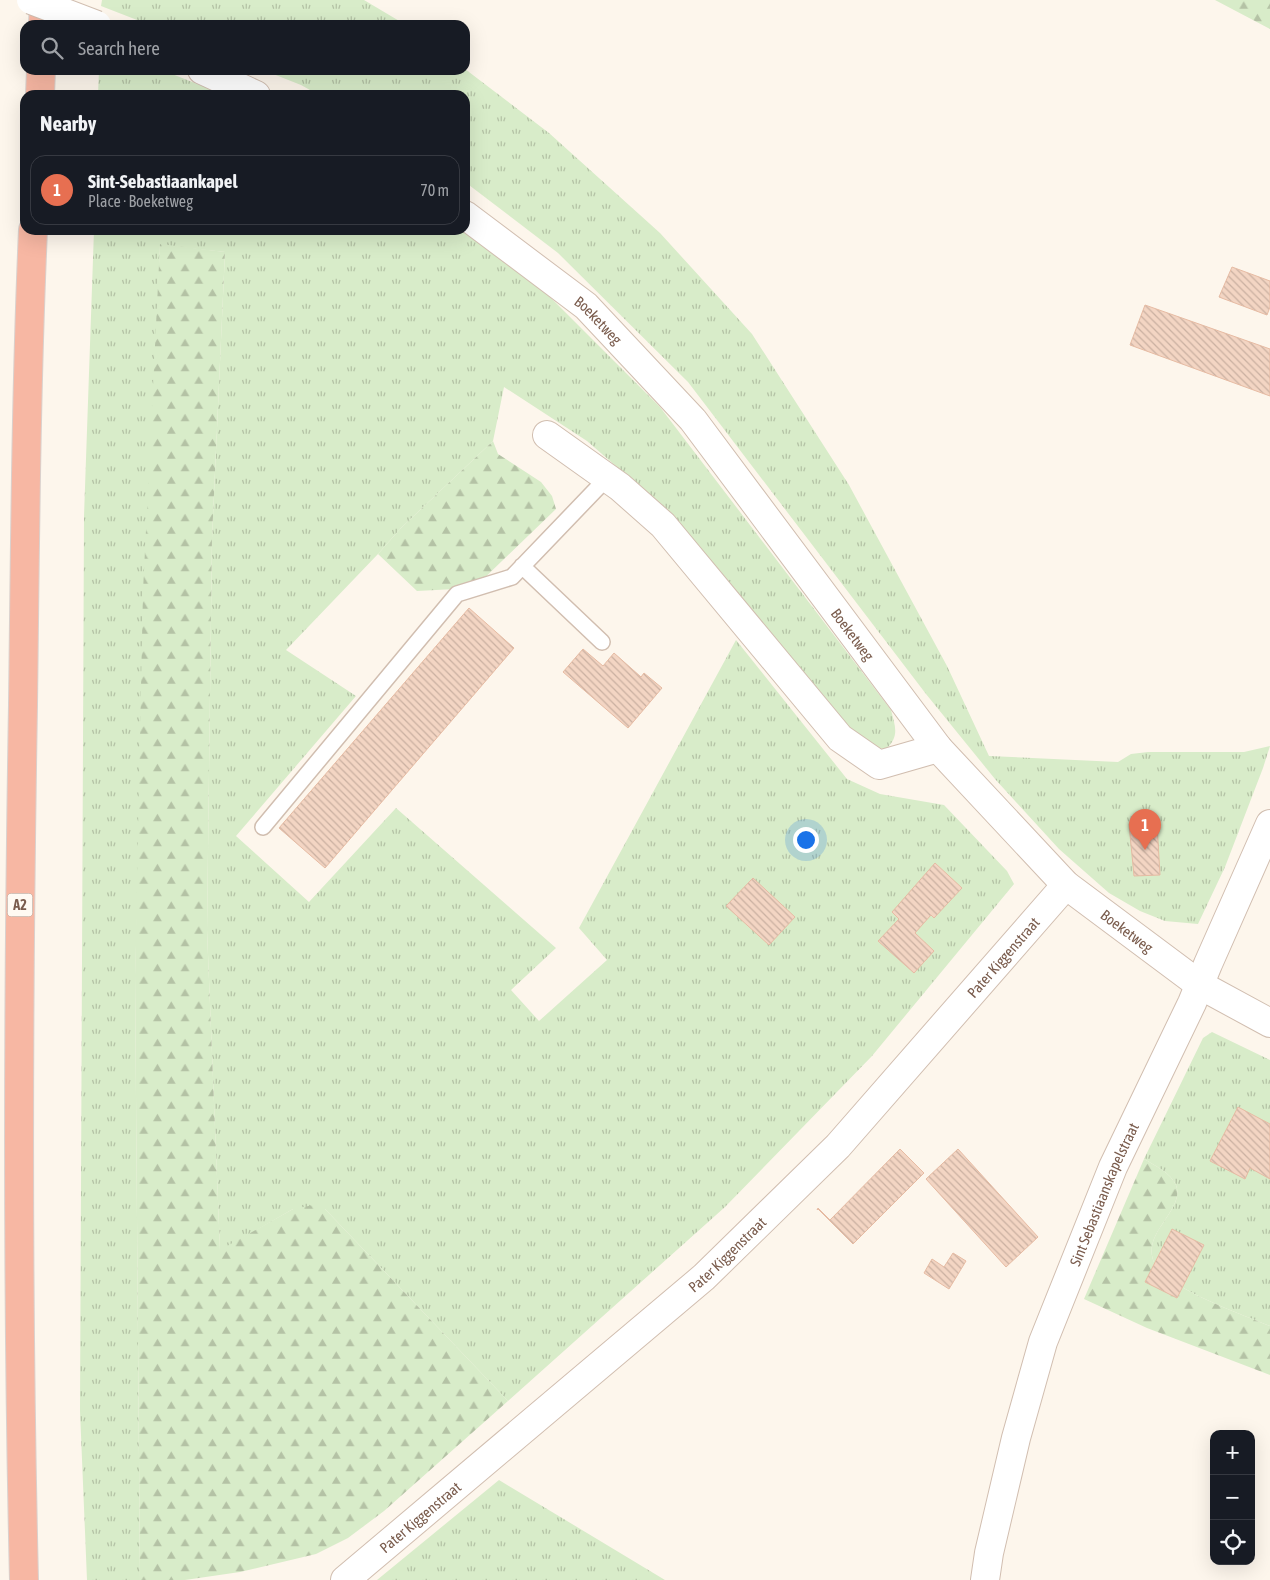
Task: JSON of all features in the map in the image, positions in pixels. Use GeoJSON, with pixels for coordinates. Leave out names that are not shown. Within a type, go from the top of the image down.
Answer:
{"type":"FeatureCollection","features":[{"type":"Feature","properties":{"kind":"highway"},"geometry":{"type":"LineString","coordinates":[[43,20],[44,0]]}},
{"type":"Feature","properties":{"kind":"highway"},"geometry":{"type":"LineString","coordinates":[[40,90],[41,75]]}},
{"type":"Feature","properties":{"kind":"highway","name":"A2"},"geometry":{"type":"LineString","coordinates":[[24,1580],[20,1192],[20,886],[25,574],[34,235]]}},
{"type":"Feature","properties":{"kind":"street"},"geometry":{"type":"LineString","coordinates":[[31,0],[84,20]]}},
{"type":"Feature","properties":{"kind":"street"},"geometry":{"type":"LineString","coordinates":[[213,75],[245,90]]}},
{"type":"Feature","properties":{"kind":"street","name":"Boeketweg"},"geometry":{"type":"LineString","coordinates":[[470,219],[586,306],[693,420],[938,748],[1066,885],[1200,985],[1270,1023]]}},
{"type":"Feature","properties":{"kind":"street"},"geometry":{"type":"LineString","coordinates":[[547,435],[620,487],[663,525],[840,738],[879,764],[938,748]]}},
{"type":"Feature","properties":{"kind":"street","name":"Sint Sebastiaanskapelstraat"},"geometry":{"type":"LineString","coordinates":[[985,1580],[989,1554],[1016,1438],[1044,1342],[1113,1167],[1200,985],[1270,824]]}},
{"type":"Feature","properties":{"kind":"street","name":"Pater Kiggenstraat"},"geometry":{"type":"LineString","coordinates":[[345,1580],[704,1277],[838,1146],[1066,885]]}},
{"type":"Feature","properties":{"kind":"lane"},"geometry":{"type":"LineString","coordinates":[[263,827],[457,594],[512,577],[607,478]]}},
{"type":"Feature","properties":{"kind":"lane"},"geometry":{"type":"LineString","coordinates":[[522,566],[602,642]]}},
{"type":"Feature","properties":{"kind":"green space"},"geometry":{"type":"Polygon","coordinates":[[[102,0],[364,0],[398,20],[137,20],[101,6],[102,0]]]}},
{"type":"Feature","properties":{"kind":"green space"},"geometry":{"type":"Polygon","coordinates":[[[1215,0],[1270,0],[1270,29],[1215,0]]]}},
{"type":"Feature","properties":{"kind":"green space"},"geometry":{"type":"Polygon","coordinates":[[[470,73],[549,133],[660,233],[752,334],[849,485],[947,666],[989,756],[1118,762],[1131,754],[1148,752],[1244,752],[1270,746],[1225,867],[1198,924],[1165,921],[1140,911],[1109,893],[1059,849],[995,779],[926,694],[688,382],[558,253],[470,186],[470,90],[310,90],[276,75],[470,75],[470,73]]]}},
{"type":"Feature","properties":{"kind":"green space"},"geometry":{"type":"Polygon","coordinates":[[[99,75],[175,75],[212,90],[98,90],[99,75]]]}},
{"type":"Feature","properties":{"kind":"green space"},"geometry":{"type":"Polygon","coordinates":[[[470,234],[534,281],[660,407],[891,710],[895,735],[886,749],[859,746],[633,481],[587,441],[504,387],[493,441],[401,528],[286,650],[356,696],[236,836],[309,902],[396,808],[556,948],[511,990],[539,1021],[607,960],[579,928],[736,640],[847,779],[880,794],[944,805],[1007,871],[1014,884],[872,1056],[725,1207],[508,1401],[325,1209],[293,1209],[220,1251],[207,930],[212,538],[225,252],[160,245],[135,975],[140,1580],[87,1580],[80,1411],[84,516],[94,235],[470,234]]]}},
{"type":"Feature","properties":{"kind":"green space"},"geometry":{"type":"Polygon","coordinates":[[[160,244],[225,252],[212,538],[207,930],[220,1250],[293,1209],[314,1205],[325,1209],[508,1401],[384,1511],[348,1538],[316,1554],[240,1572],[185,1580],[140,1580],[135,975],[143,591],[160,244]]]}},
{"type":"Feature","properties":{"kind":"green space"},"geometry":{"type":"Polygon","coordinates":[[[493,441],[498,454],[541,482],[552,496],[556,509],[474,588],[417,591],[378,554],[401,528],[493,441]]]}},
{"type":"Feature","properties":{"kind":"green space"},"geometry":{"type":"Polygon","coordinates":[[[1212,1032],[1270,1060],[1270,1326],[1208,1300],[1176,1284],[1156,1266],[1152,1255],[1153,1244],[1157,1234],[1169,1214],[1177,1195],[1174,1181],[1162,1170],[1144,1159],[1203,1038],[1212,1032]]]}},
{"type":"Feature","properties":{"kind":"green space"},"geometry":{"type":"Polygon","coordinates":[[[1144,1159],[1162,1170],[1176,1185],[1177,1195],[1174,1204],[1153,1244],[1152,1255],[1156,1266],[1176,1284],[1191,1292],[1270,1326],[1270,1375],[1147,1328],[1084,1299],[1144,1159]]]}},
{"type":"Feature","properties":{"kind":"green space"},"geometry":{"type":"Polygon","coordinates":[[[499,1480],[665,1580],[377,1580],[499,1480]]]}},
{"type":"Feature","properties":{"kind":"building"},"geometry":{"type":"Polygon","coordinates":[[[1232,267],[1270,281],[1270,307],[1267,315],[1219,297],[1232,267]]]}},
{"type":"Feature","properties":{"kind":"building"},"geometry":{"type":"Polygon","coordinates":[[[1145,305],[1270,349],[1270,396],[1130,345],[1145,305]]]}},
{"type":"Feature","properties":{"kind":"building"},"geometry":{"type":"Polygon","coordinates":[[[469,608],[514,648],[325,868],[279,828],[469,608]]]}},
{"type":"Feature","properties":{"kind":"building"},"geometry":{"type":"Polygon","coordinates":[[[583,649],[603,666],[614,653],[641,677],[644,673],[662,688],[628,728],[563,672],[583,649]]]}},
{"type":"Feature","properties":{"kind":"building"},"geometry":{"type":"Polygon","coordinates":[[[1149,813],[1157,824],[1160,875],[1134,876],[1129,824],[1135,814],[1149,813]]]}},
{"type":"Feature","properties":{"kind":"building"},"geometry":{"type":"Polygon","coordinates":[[[935,863],[962,888],[934,918],[931,915],[915,933],[934,951],[914,973],[878,941],[899,919],[892,912],[935,863]]]}},
{"type":"Feature","properties":{"kind":"building"},"geometry":{"type":"Polygon","coordinates":[[[753,878],[795,917],[769,945],[726,906],[753,878]]]}},
{"type":"Feature","properties":{"kind":"building"},"geometry":{"type":"Polygon","coordinates":[[[1238,1107],[1270,1124],[1270,1179],[1250,1168],[1245,1179],[1210,1161],[1238,1107]]]}},
{"type":"Feature","properties":{"kind":"building"},"geometry":{"type":"Polygon","coordinates":[[[900,1149],[924,1173],[853,1244],[817,1210],[818,1208],[830,1220],[900,1149]]]}},
{"type":"Feature","properties":{"kind":"building"},"geometry":{"type":"Polygon","coordinates":[[[958,1149],[1038,1237],[1006,1267],[926,1179],[958,1149]]]}},
{"type":"Feature","properties":{"kind":"building"},"geometry":{"type":"Polygon","coordinates":[[[1172,1229],[1204,1245],[1177,1298],[1145,1282],[1172,1229]]]}},
{"type":"Feature","properties":{"kind":"building"},"geometry":{"type":"Polygon","coordinates":[[[953,1253],[966,1261],[949,1289],[924,1273],[932,1259],[944,1267],[953,1253]]]}},
{"type":"Feature","properties":{"kind":"place","name":"Sint-Sebastiaankapel"},"geometry":{"type":"Point","coordinates":[1145,850]}}]}
